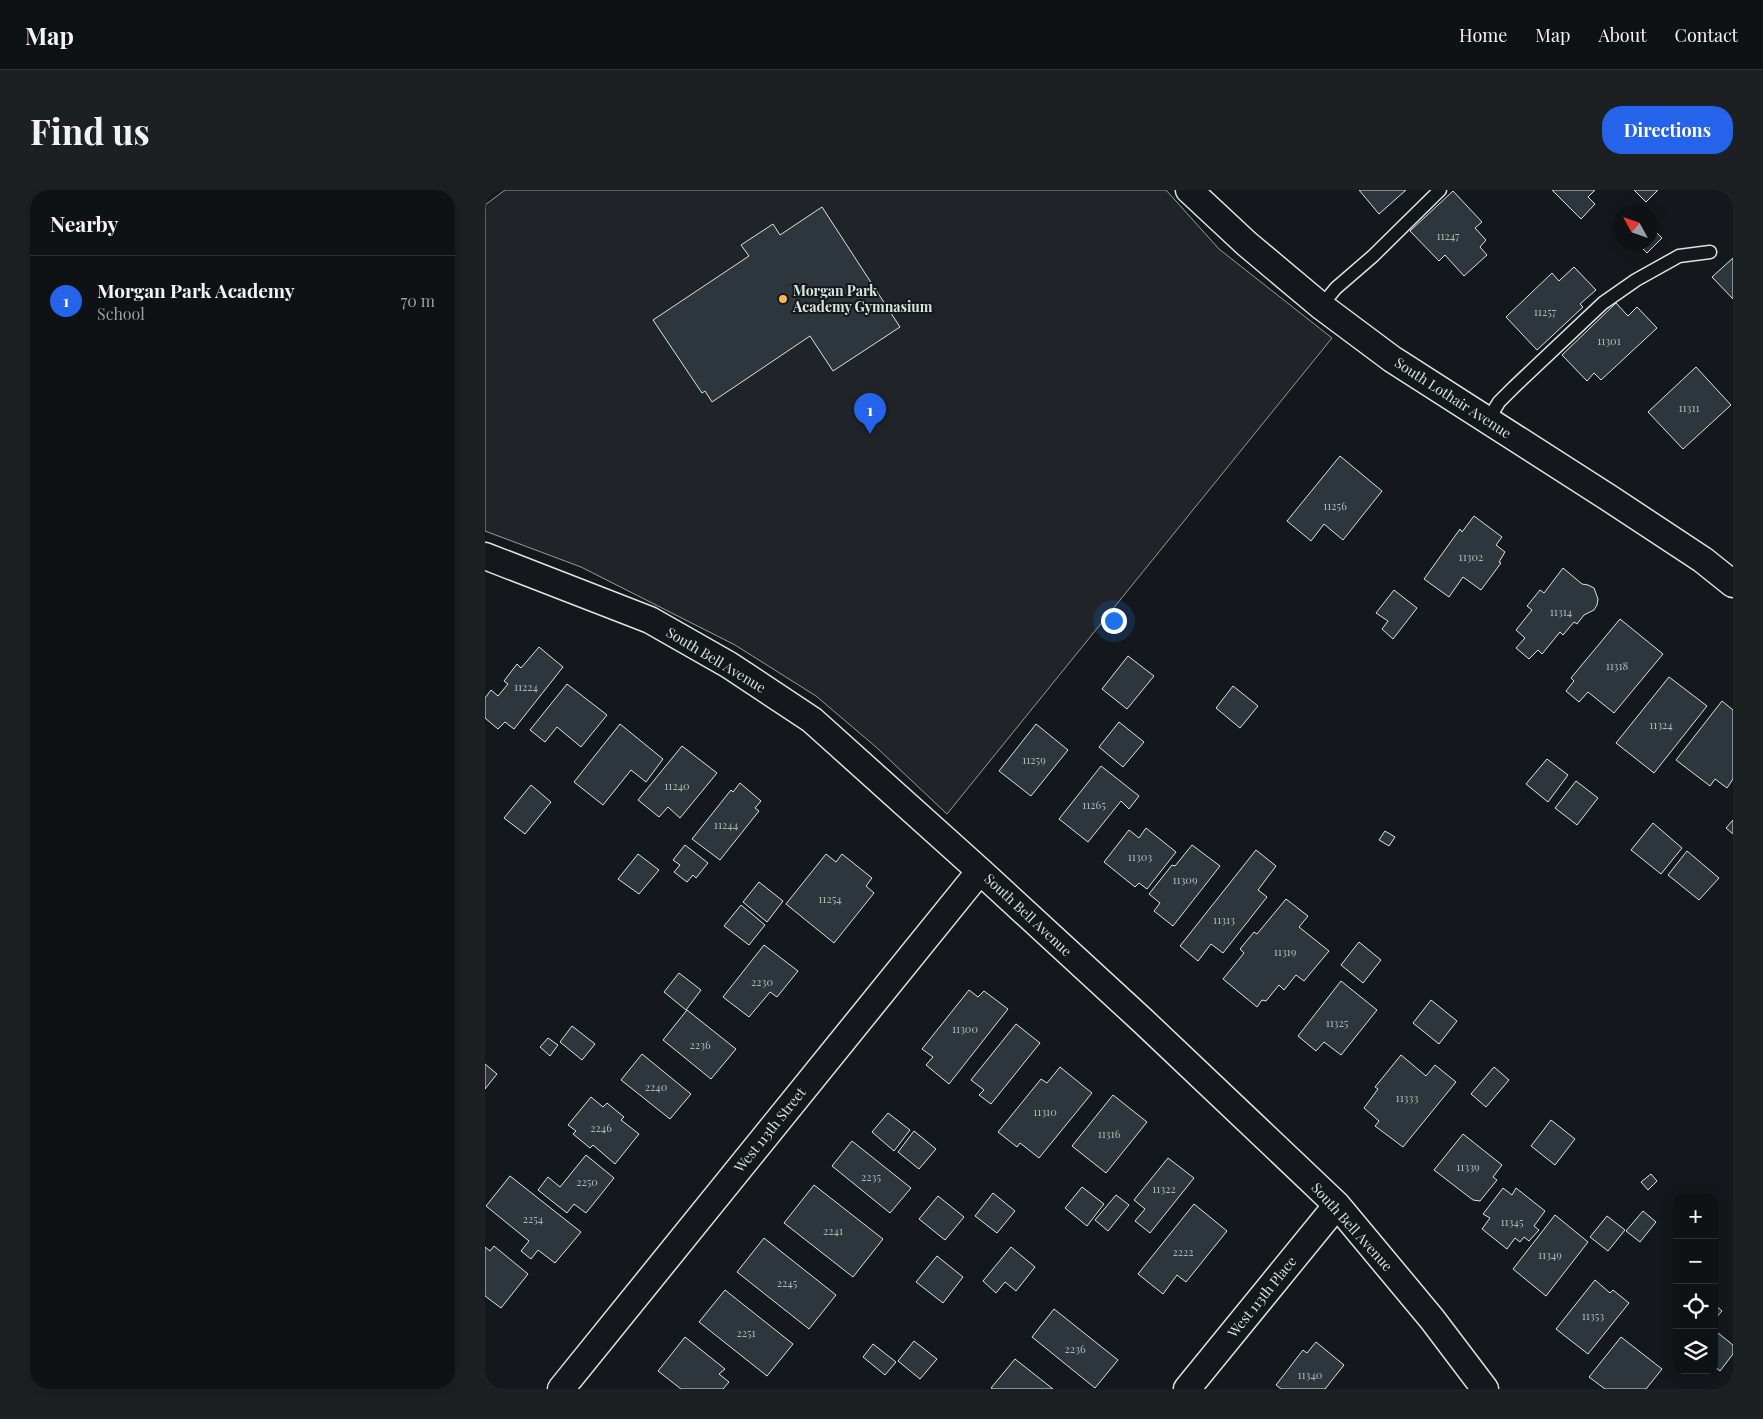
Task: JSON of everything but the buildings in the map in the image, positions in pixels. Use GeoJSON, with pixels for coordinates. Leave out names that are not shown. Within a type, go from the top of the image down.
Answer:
{"type":"FeatureCollection","features":[{"type":"Feature","properties":{"kind":"street","name":"South Lothair Avenue"},"geometry":{"type":"LineString","coordinates":[[1189,190],[1247,244],[1321,306],[1392,359],[1703,560],[1733,584]]}},
{"type":"Feature","properties":{"kind":"street","name":"South Bell Avenue"},"geometry":{"type":"LineString","coordinates":[[485,556],[651,620],[729,665],[812,720],[980,870],[1143,1021],[1337,1206],[1432,1319],[1485,1389]]}},
{"type":"Feature","properties":{"kind":"street","name":"West 113th Street"},"geometry":{"type":"LineString","coordinates":[[561,1389],[980,870]]}},
{"type":"Feature","properties":{"kind":"street","name":"West 113th Place"},"geometry":{"type":"LineString","coordinates":[[1187,1389],[1337,1206]]}},
{"type":"Feature","properties":{"kind":"lane"},"geometry":{"type":"LineString","coordinates":[[1321,306],[1336,288],[1373,256],[1440,190]]}},
{"type":"Feature","properties":{"kind":"lane"},"geometry":{"type":"LineString","coordinates":[[1488,420],[1499,402],[1518,382],[1603,302],[1679,256],[1710,252]]}},
{"type":"Feature","properties":{"kind":"shaded area"},"geometry":{"type":"Polygon","coordinates":[[[505,190],[1166,190],[1219,249],[1332,338],[947,814],[876,747],[816,696],[735,645],[581,567],[485,531],[485,205],[505,190]]]}},
{"type":"Feature","properties":{"kind":"place","name":"Morgan Park Academy Gymnasium"},"geometry":{"type":"Point","coordinates":[783,299]}},
{"type":"Feature","properties":{"kind":"place","name":"Morgan Park Academy"},"geometry":{"type":"Point","coordinates":[870,434]}}]}
